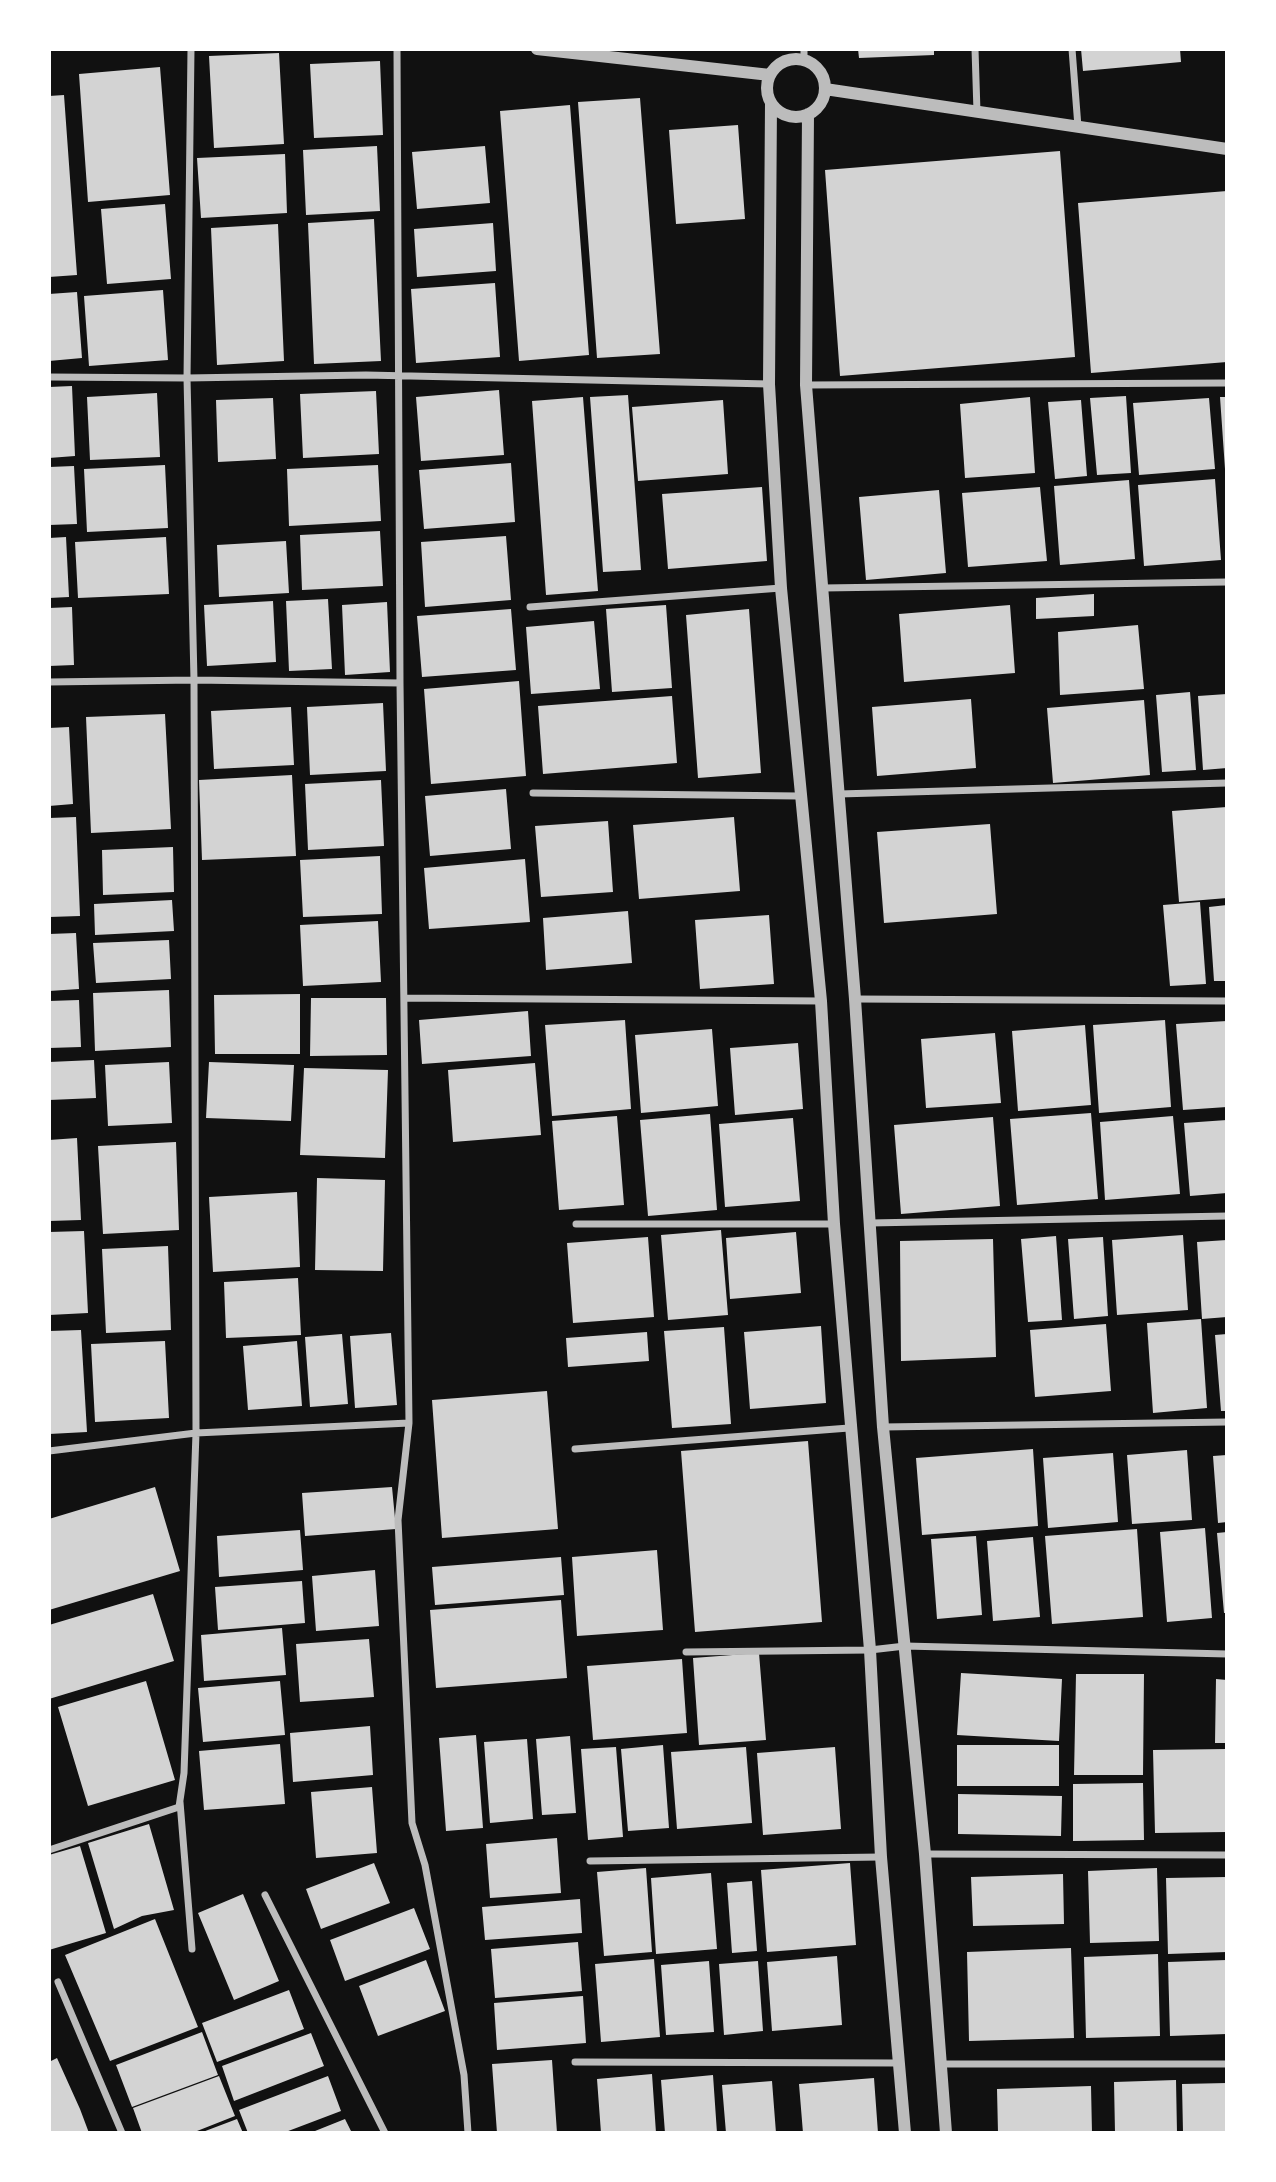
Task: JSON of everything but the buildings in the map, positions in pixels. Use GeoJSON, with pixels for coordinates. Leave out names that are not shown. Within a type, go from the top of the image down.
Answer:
{"type":"FeatureCollection","features":[{"type":"Feature","properties":{"kind":"street"},"geometry":{"type":"LineString","coordinates":[[49,1850],[179,1807],[184,1773],[195,1433],[194,680],[187,378],[191,49]]}},
{"type":"Feature","properties":{"kind":"street"},"geometry":{"type":"LineString","coordinates":[[397,49],[400,683],[409,1423],[398,1520],[412,1824],[425,1866],[464,2075],[468,2133]]}},
{"type":"Feature","properties":{"kind":"street"},"geometry":{"type":"LineString","coordinates":[[537,49],[770,75]]}},
{"type":"Feature","properties":{"kind":"street"},"geometry":{"type":"LineString","coordinates":[[975,49],[977,112]]}},
{"type":"Feature","properties":{"kind":"street"},"geometry":{"type":"LineString","coordinates":[[1072,49],[1078,127]]}},
{"type":"Feature","properties":{"kind":"street"},"geometry":{"type":"LineString","coordinates":[[771,103],[784,115],[794,117],[808,114],[820,105],[824,96],[825,89],[819,70],[804,55],[786,61],[770,75],[767,92],[771,103],[769,384],[780,588],[821,1001],[849,1428],[870,1650],[881,1857],[905,2133]]}},
{"type":"Feature","properties":{"kind":"street"},"geometry":{"type":"LineString","coordinates":[[825,89],[1227,149]]}},
{"type":"Feature","properties":{"kind":"street"},"geometry":{"type":"LineString","coordinates":[[808,114],[806,385],[855,999],[883,1427],[925,1854],[946,2133]]}},
{"type":"Feature","properties":{"kind":"street"},"geometry":{"type":"LineString","coordinates":[[49,377],[398,376],[769,384]]}},
{"type":"Feature","properties":{"kind":"street"},"geometry":{"type":"LineString","coordinates":[[806,385],[1227,383]]}},
{"type":"Feature","properties":{"kind":"street"},"geometry":{"type":"LineString","coordinates":[[823,588],[1227,582]]}},
{"type":"Feature","properties":{"kind":"street"},"geometry":{"type":"LineString","coordinates":[[530,607],[780,588]]}},
{"type":"Feature","properties":{"kind":"street"},"geometry":{"type":"LineString","coordinates":[[49,682],[194,680],[400,683]]}},
{"type":"Feature","properties":{"kind":"street"},"geometry":{"type":"LineString","coordinates":[[839,794],[1227,783]]}},
{"type":"Feature","properties":{"kind":"street"},"geometry":{"type":"LineString","coordinates":[[533,793],[799,796]]}},
{"type":"Feature","properties":{"kind":"street"},"geometry":{"type":"LineString","coordinates":[[404,998],[821,1001]]}},
{"type":"Feature","properties":{"kind":"street"},"geometry":{"type":"LineString","coordinates":[[855,999],[1227,1001]]}},
{"type":"Feature","properties":{"kind":"street"},"geometry":{"type":"LineString","coordinates":[[870,1223],[1227,1216]]}},
{"type":"Feature","properties":{"kind":"street"},"geometry":{"type":"LineString","coordinates":[[576,1224],[834,1224]]}},
{"type":"Feature","properties":{"kind":"street"},"geometry":{"type":"LineString","coordinates":[[883,1427],[1227,1422]]}},
{"type":"Feature","properties":{"kind":"street"},"geometry":{"type":"LineString","coordinates":[[49,1451],[195,1433],[409,1423]]}},
{"type":"Feature","properties":{"kind":"street"},"geometry":{"type":"LineString","coordinates":[[575,1449],[849,1428]]}},
{"type":"Feature","properties":{"kind":"street"},"geometry":{"type":"LineString","coordinates":[[686,1652],[870,1650],[905,1646],[1227,1654]]}},
{"type":"Feature","properties":{"kind":"street"},"geometry":{"type":"LineString","coordinates":[[180,1801],[192,1949]]}},
{"type":"Feature","properties":{"kind":"street"},"geometry":{"type":"LineString","coordinates":[[925,1854],[1227,1855]]}},
{"type":"Feature","properties":{"kind":"street"},"geometry":{"type":"LineString","coordinates":[[590,1861],[881,1857]]}},
{"type":"Feature","properties":{"kind":"street"},"geometry":{"type":"LineString","coordinates":[[265,1895],[385,2133]]}},
{"type":"Feature","properties":{"kind":"street"},"geometry":{"type":"LineString","coordinates":[[58,1982],[122,2133]]}},
{"type":"Feature","properties":{"kind":"street"},"geometry":{"type":"LineString","coordinates":[[575,2062],[898,2063]]}},
{"type":"Feature","properties":{"kind":"street"},"geometry":{"type":"LineString","coordinates":[[939,2064],[1227,2064]]}}]}
